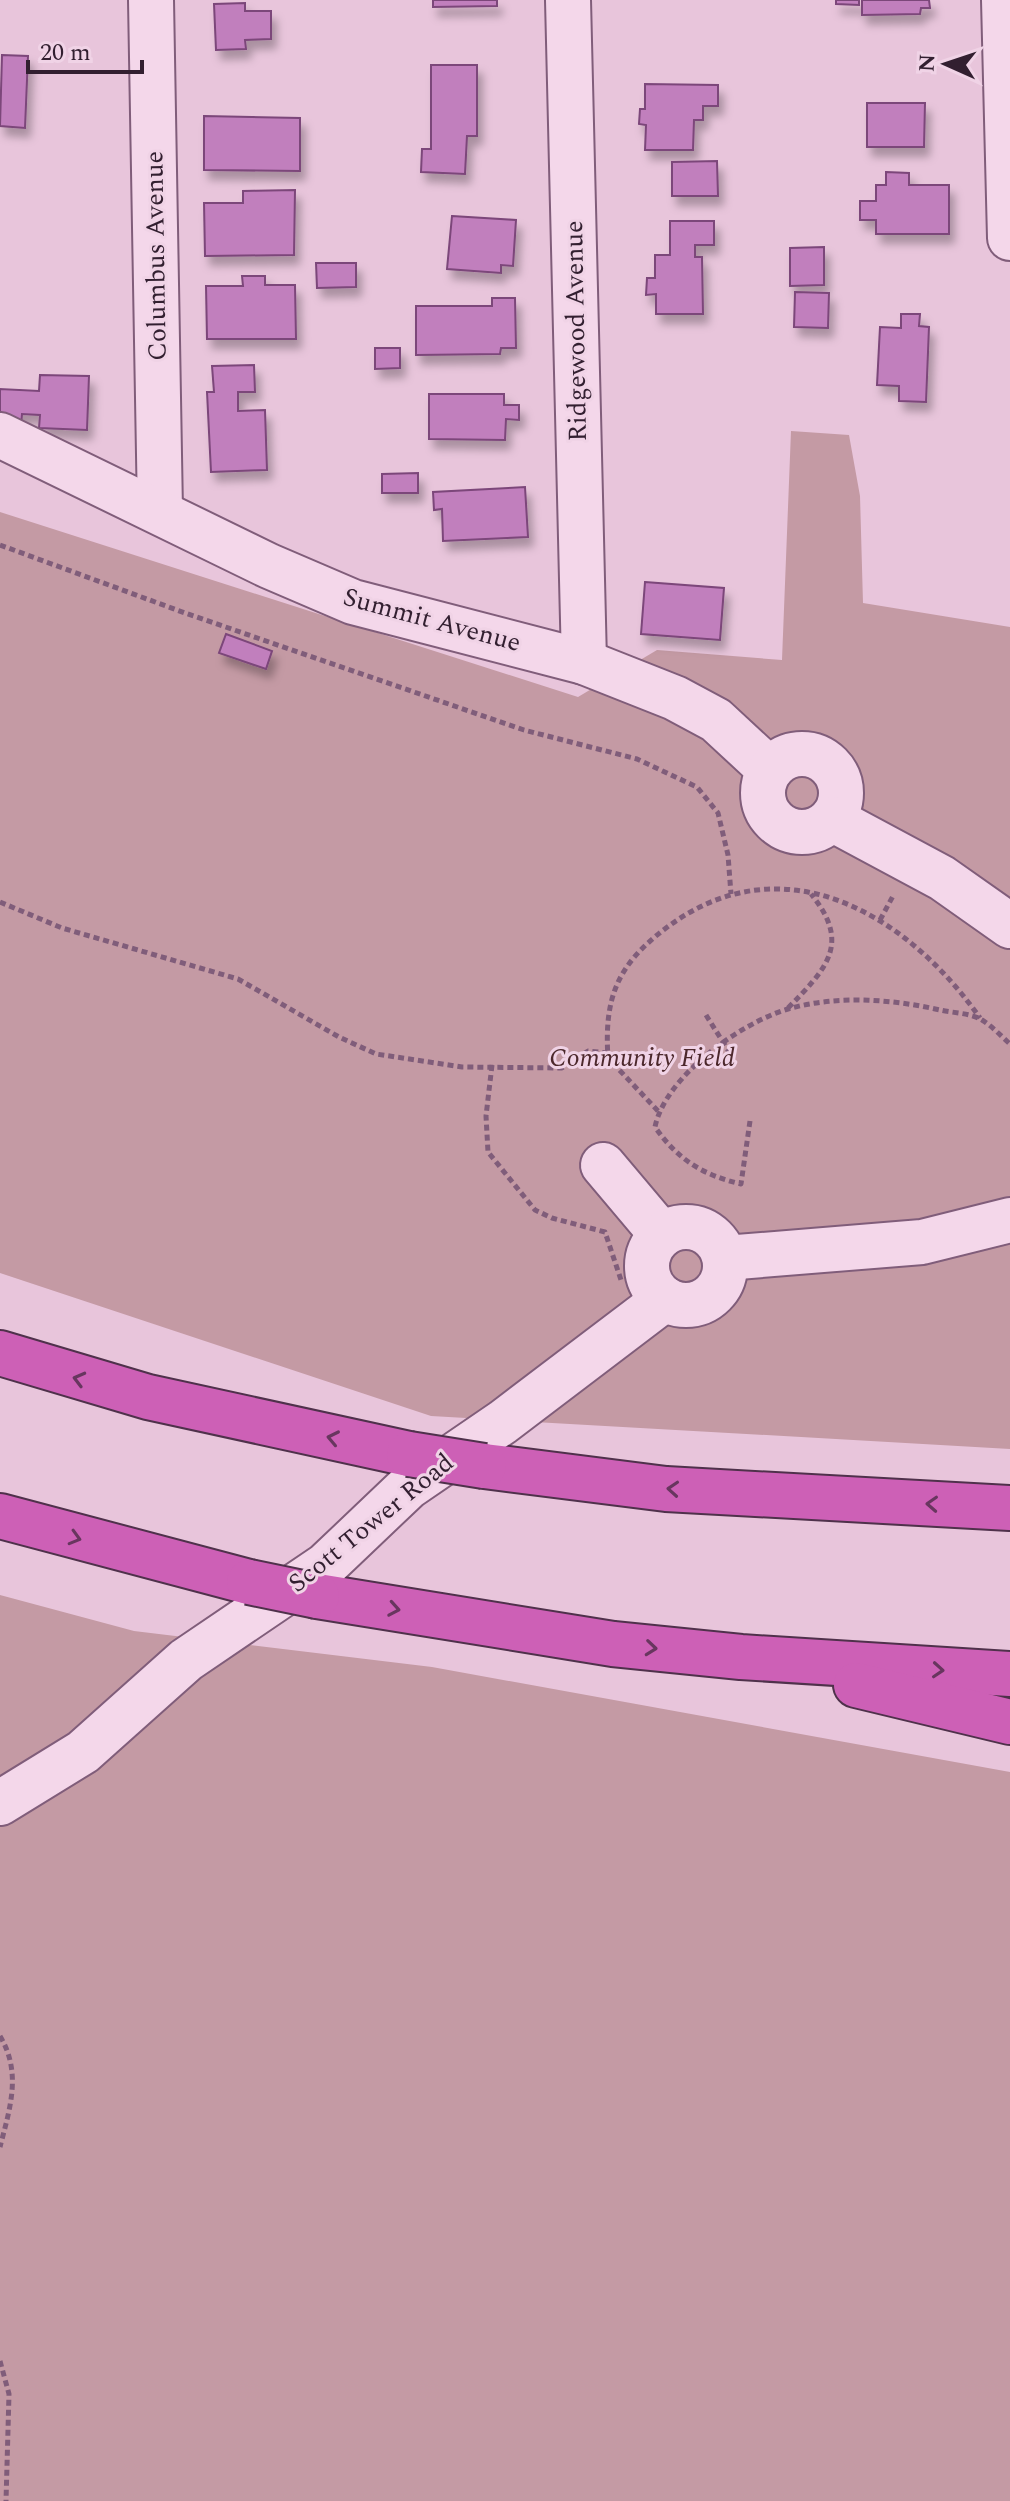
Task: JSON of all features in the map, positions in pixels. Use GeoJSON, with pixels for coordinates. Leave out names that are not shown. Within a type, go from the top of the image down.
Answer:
{"type":"FeatureCollection","features":[{"type":"Feature","properties":{"kind":"highway"},"geometry":{"type":"LineString","coordinates":[[0,1353],[51,1371],[148,1397],[409,1454],[484,1466],[666,1489],[1010,1508]]}},
{"type":"Feature","properties":{"kind":"highway"},"geometry":{"type":"LineString","coordinates":[[0,1516],[249,1582],[613,1644],[741,1657],[1010,1674]]}},
{"type":"Feature","properties":{"kind":"highway"},"geometry":{"type":"LineString","coordinates":[[741,1657],[1010,1722]]}},
{"type":"Feature","properties":{"kind":"street","name":"Columbus Avenue"},"geometry":{"type":"LineString","coordinates":[[151,0],[160,511]]}},
{"type":"Feature","properties":{"kind":"street","name":"Ridgewood Avenue"},"geometry":{"type":"LineString","coordinates":[[568,0],[584,662]]}},
{"type":"Feature","properties":{"kind":"street"},"geometry":{"type":"LineString","coordinates":[[1004,0],[1010,238]]}},
{"type":"Feature","properties":{"kind":"street","name":"Summit Avenue"},"geometry":{"type":"LineString","coordinates":[[0,435],[269,566],[353,602],[584,662],[675,698],[716,720],[770,770],[794,754],[823,760],[834,769],[841,794],[832,819],[942,878],[1010,926]]}},
{"type":"Feature","properties":{"kind":"street"},"geometry":{"type":"LineString","coordinates":[[603,1165],[662,1235]]}},
{"type":"Feature","properties":{"kind":"street"},"geometry":{"type":"LineString","coordinates":[[725,1258],[922,1242],[1010,1220]]}},
{"type":"Feature","properties":{"kind":"street"},"geometry":{"type":"LineString","coordinates":[[692,1227],[707,1232],[719,1243],[725,1258],[725,1274],[719,1289],[707,1300],[650,1311],[647,1262],[652,1247],[662,1235],[676,1228],[692,1227]]}},
{"type":"Feature","properties":{"kind":"street","name":"Scott Tower Road"},"geometry":{"type":"LineString","coordinates":[[0,1803],[83,1752],[186,1660],[326,1565],[408,1487],[503,1422],[650,1311]]}},
{"type":"Feature","properties":{"kind":"path"},"geometry":{"type":"LineString","coordinates":[[0,545],[185,613],[524,730],[637,759],[697,787],[718,813],[728,855],[731,894]]}},
{"type":"Feature","properties":{"kind":"path"},"geometry":{"type":"LineString","coordinates":[[880,920],[900,884]]}},
{"type":"Feature","properties":{"kind":"path"},"geometry":{"type":"LineString","coordinates":[[658,1111],[608,1058],[609,997],[623,969],[647,942],[693,909],[753,888],[784,887],[880,920],[924,954],[964,995],[980,1018],[1010,1044]]}},
{"type":"Feature","properties":{"kind":"path"},"geometry":{"type":"LineString","coordinates":[[750,1121],[741,1184],[691,1167],[668,1146],[655,1127],[658,1111],[674,1085],[723,1045],[787,1009],[829,962],[833,937],[825,911],[811,894]]}},
{"type":"Feature","properties":{"kind":"path"},"geometry":{"type":"LineString","coordinates":[[0,902],[62,928],[238,979],[376,1054],[462,1067],[562,1068],[588,1051],[607,1053]]}},
{"type":"Feature","properties":{"kind":"path"},"geometry":{"type":"LineString","coordinates":[[787,1009],[859,1001],[902,1001],[980,1018]]}},
{"type":"Feature","properties":{"kind":"path"},"geometry":{"type":"LineString","coordinates":[[706,1015],[733,1058]]}},
{"type":"Feature","properties":{"kind":"path"},"geometry":{"type":"LineString","coordinates":[[492,1065],[486,1116],[488,1152],[535,1210],[552,1218],[605,1232],[650,1311]]}},
{"type":"Feature","properties":{"kind":"path"},"geometry":{"type":"LineString","coordinates":[[0,2036],[8,2049],[15,2091],[0,2147]]}},
{"type":"Feature","properties":{"kind":"path"},"geometry":{"type":"LineString","coordinates":[[0,2361],[9,2394],[6,2501]]}},
{"type":"Feature","properties":{"kind":"green space","name":"Community Field"},"geometry":{"type":"Polygon","coordinates":[[[791,431],[849,435],[860,496],[863,603],[1010,627],[1010,1449],[431,1416],[0,1273],[0,512],[578,697],[657,650],[782,660],[791,431]]]}},
{"type":"Feature","properties":{"kind":"green space"},"geometry":{"type":"Polygon","coordinates":[[[0,1595],[134,1631],[432,1667],[1010,1772],[1010,2501],[0,2501],[0,1595]]]}},
{"type":"Feature","properties":{"kind":"building"},"geometry":{"type":"Polygon","coordinates":[[[433,0],[497,0],[497,6],[433,7],[433,0]]]}},
{"type":"Feature","properties":{"kind":"building"},"geometry":{"type":"Polygon","coordinates":[[[836,0],[859,0],[859,5],[836,4],[836,0]]]}},
{"type":"Feature","properties":{"kind":"building"},"geometry":{"type":"Polygon","coordinates":[[[862,0],[929,0],[930,8],[921,8],[920,14],[862,15],[862,0]]]}},
{"type":"Feature","properties":{"kind":"building"},"geometry":{"type":"Polygon","coordinates":[[[245,3],[245,11],[271,11],[271,39],[245,40],[246,49],[216,50],[214,4],[245,3]]]}},
{"type":"Feature","properties":{"kind":"building"},"geometry":{"type":"Polygon","coordinates":[[[2,55],[28,56],[25,128],[0,126],[2,55]]]}},
{"type":"Feature","properties":{"kind":"building"},"geometry":{"type":"Polygon","coordinates":[[[431,65],[477,65],[477,136],[467,136],[465,174],[421,172],[422,149],[431,149],[431,65]]]}},
{"type":"Feature","properties":{"kind":"building"},"geometry":{"type":"Polygon","coordinates":[[[645,84],[718,85],[718,106],[703,106],[703,120],[694,120],[693,150],[645,150],[646,125],[639,124],[640,109],[645,109],[645,84]]]}},
{"type":"Feature","properties":{"kind":"building"},"geometry":{"type":"Polygon","coordinates":[[[867,103],[925,103],[924,147],[867,147],[867,103]]]}},
{"type":"Feature","properties":{"kind":"building"},"geometry":{"type":"Polygon","coordinates":[[[204,116],[300,118],[300,171],[204,170],[204,116]]]}},
{"type":"Feature","properties":{"kind":"building"},"geometry":{"type":"Polygon","coordinates":[[[717,161],[718,196],[672,196],[672,162],[717,161]]]}},
{"type":"Feature","properties":{"kind":"building"},"geometry":{"type":"Polygon","coordinates":[[[886,172],[909,173],[909,185],[949,185],[949,234],[876,234],[876,220],[860,220],[860,201],[876,201],[876,185],[886,185],[886,172]]]}},
{"type":"Feature","properties":{"kind":"building"},"geometry":{"type":"Polygon","coordinates":[[[295,190],[294,255],[205,256],[204,203],[243,203],[243,191],[295,190]]]}},
{"type":"Feature","properties":{"kind":"building"},"geometry":{"type":"Polygon","coordinates":[[[452,216],[516,220],[513,266],[501,265],[501,273],[447,269],[452,216]]]}},
{"type":"Feature","properties":{"kind":"building"},"geometry":{"type":"Polygon","coordinates":[[[670,221],[714,221],[714,245],[695,245],[695,257],[702,257],[703,314],[656,314],[656,294],[646,295],[647,278],[655,278],[655,255],[670,255],[670,221]]]}},
{"type":"Feature","properties":{"kind":"building"},"geometry":{"type":"Polygon","coordinates":[[[824,247],[824,285],[790,286],[790,248],[824,247]]]}},
{"type":"Feature","properties":{"kind":"building"},"geometry":{"type":"Polygon","coordinates":[[[316,263],[356,263],[356,287],[317,288],[316,263]]]}},
{"type":"Feature","properties":{"kind":"building"},"geometry":{"type":"Polygon","coordinates":[[[242,276],[265,276],[265,285],[295,285],[296,339],[207,339],[206,286],[243,286],[242,276]]]}},
{"type":"Feature","properties":{"kind":"building"},"geometry":{"type":"Polygon","coordinates":[[[795,292],[829,293],[828,328],[794,327],[795,292]]]}},
{"type":"Feature","properties":{"kind":"building"},"geometry":{"type":"Polygon","coordinates":[[[492,298],[515,298],[516,348],[501,348],[500,354],[416,355],[416,306],[492,306],[492,298]]]}},
{"type":"Feature","properties":{"kind":"building"},"geometry":{"type":"Polygon","coordinates":[[[901,314],[920,314],[919,326],[929,327],[926,402],[899,401],[899,386],[877,385],[880,327],[901,328],[901,314]]]}},
{"type":"Feature","properties":{"kind":"building"},"geometry":{"type":"Polygon","coordinates":[[[375,348],[400,348],[400,368],[375,369],[375,348]]]}},
{"type":"Feature","properties":{"kind":"building"},"geometry":{"type":"Polygon","coordinates":[[[254,365],[255,392],[238,392],[238,411],[265,410],[267,470],[211,472],[207,392],[214,392],[212,366],[254,365]]]}},
{"type":"Feature","properties":{"kind":"building"},"geometry":{"type":"Polygon","coordinates":[[[40,375],[89,376],[87,430],[39,428],[40,415],[22,414],[21,427],[0,426],[0,389],[39,391],[40,375]]]}},
{"type":"Feature","properties":{"kind":"building"},"geometry":{"type":"Polygon","coordinates":[[[429,394],[504,394],[504,405],[519,405],[519,420],[506,419],[505,440],[429,439],[429,394]]]}},
{"type":"Feature","properties":{"kind":"building"},"geometry":{"type":"Polygon","coordinates":[[[418,473],[418,493],[382,493],[382,474],[418,473]]]}},
{"type":"Feature","properties":{"kind":"building"},"geometry":{"type":"Polygon","coordinates":[[[525,487],[528,537],[443,541],[442,509],[434,510],[433,492],[525,487]]]}},
{"type":"Feature","properties":{"kind":"building"},"geometry":{"type":"Polygon","coordinates":[[[645,582],[724,588],[720,640],[641,634],[645,582]]]}},
{"type":"Feature","properties":{"kind":"building"},"geometry":{"type":"Polygon","coordinates":[[[226,634],[272,651],[266,669],[219,653],[226,634]]]}}]}
